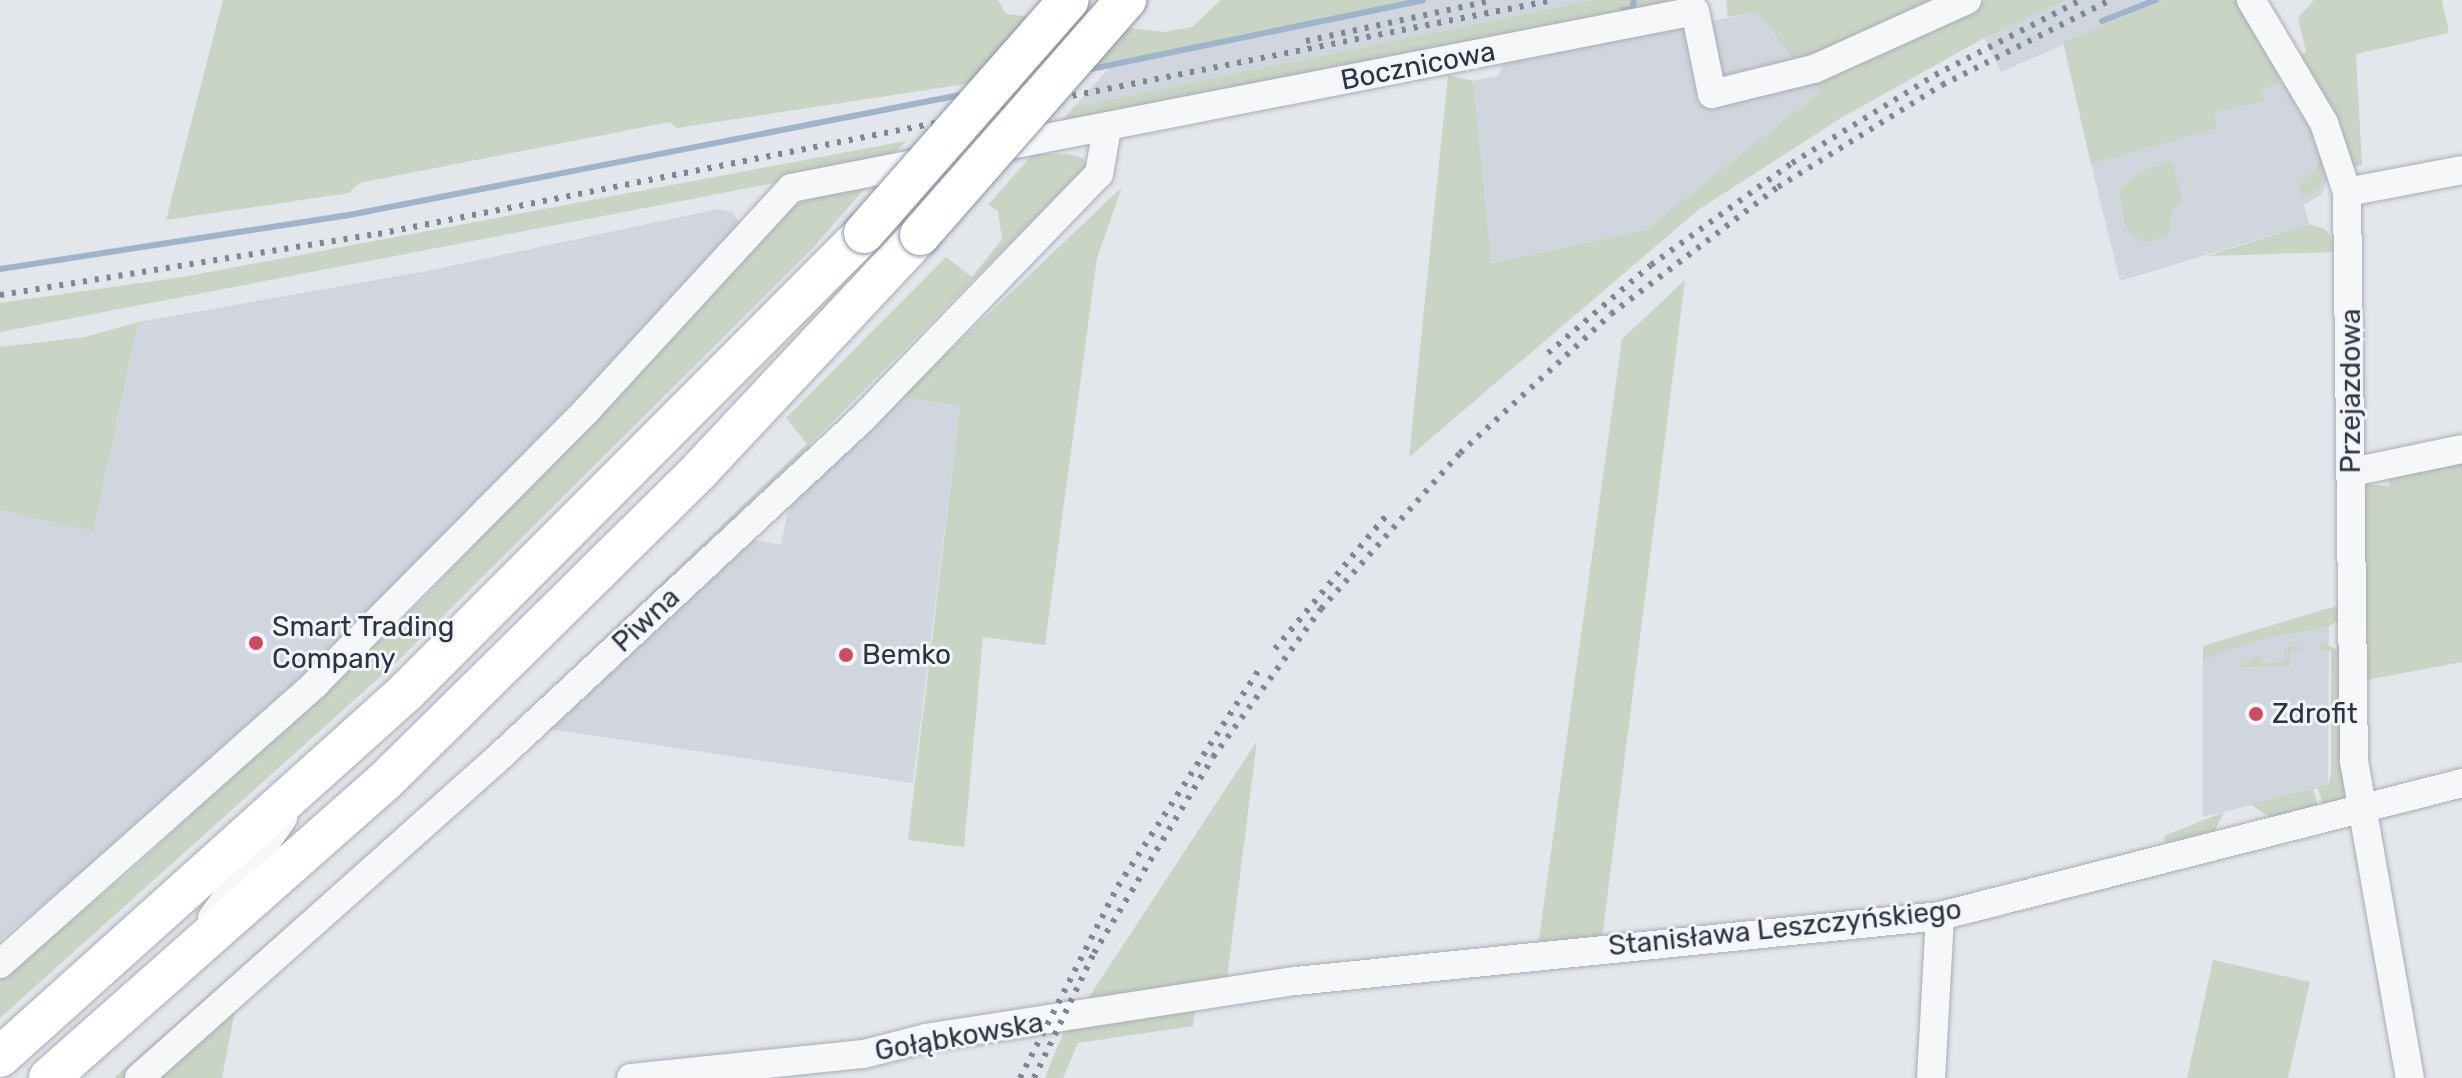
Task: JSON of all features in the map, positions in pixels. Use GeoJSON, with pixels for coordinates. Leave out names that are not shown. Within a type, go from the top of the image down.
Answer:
{"type":"FeatureCollection","features":[{"type":"Feature","properties":{"kind":"highway"},"geometry":{"type":"LineString","coordinates":[[0,1055],[313,777],[599,503],[864,233],[1069,0]]}},
{"type":"Feature","properties":{"kind":"highway"},"geometry":{"type":"LineString","coordinates":[[49,1078],[345,817],[701,469],[920,235],[1126,0]]}},
{"type":"Feature","properties":{"kind":"street","name":"Bocznicowa"},"geometry":{"type":"LineString","coordinates":[[0,964],[316,683],[587,410],[791,188],[1695,11],[1712,94],[1814,69],[1967,0]]}},
{"type":"Feature","properties":{"kind":"street","name":"Przejazdowa"},"geometry":{"type":"LineString","coordinates":[[2251,0],[2278,38],[2324,123],[2347,192],[2354,761],[2410,1078]]}},
{"type":"Feature","properties":{"kind":"street"},"geometry":{"type":"LineString","coordinates":[[2278,38],[2282,0]]}},
{"type":"Feature","properties":{"kind":"street","name":"Piwna"},"geometry":{"type":"LineString","coordinates":[[139,1078],[496,760],[863,418],[1099,174],[1107,128]]}},
{"type":"Feature","properties":{"kind":"street"},"geometry":{"type":"LineString","coordinates":[[2347,192],[2462,170]]}},
{"type":"Feature","properties":{"kind":"street"},"geometry":{"type":"LineString","coordinates":[[2352,472],[2462,449]]}},
{"type":"Feature","properties":{"kind":"street"},"geometry":{"type":"LineString","coordinates":[[177,967],[313,777]]}},
{"type":"Feature","properties":{"kind":"street","name":"Stanisława Leszczyńskiego"},"geometry":{"type":"LineString","coordinates":[[1191,998],[1296,981],[1603,947],[1940,916],[2361,806],[2462,783]]}},
{"type":"Feature","properties":{"kind":"street"},"geometry":{"type":"LineString","coordinates":[[146,927],[345,817]]}},
{"type":"Feature","properties":{"kind":"street"},"geometry":{"type":"LineString","coordinates":[[1931,1078],[1940,916]]}},
{"type":"Feature","properties":{"kind":"street","name":"Gołąbkowska"},"geometry":{"type":"LineString","coordinates":[[631,1078],[728,1074],[864,1054],[926,1038],[1191,998]]}},
{"type":"Feature","properties":{"kind":"shaded area"},"geometry":{"type":"Polygon","coordinates":[[[1425,0],[1592,0],[1074,107],[1116,60],[1228,44],[1425,0]]]}},
{"type":"Feature","properties":{"kind":"shaded area"},"geometry":{"type":"Polygon","coordinates":[[[2066,0],[2165,0],[2001,72],[1984,38],[2066,0]]]}},
{"type":"Feature","properties":{"kind":"shaded area"},"geometry":{"type":"Polygon","coordinates":[[[1757,12],[1820,92],[1645,230],[1490,263],[1473,81],[1498,76],[1503,63],[1757,12]]]}},
{"type":"Feature","properties":{"kind":"shaded area"},"geometry":{"type":"Polygon","coordinates":[[[2285,78],[2322,141],[2329,175],[2322,194],[2304,205],[2309,224],[2120,281],[2091,164],[2218,128],[2214,112],[2264,101],[2260,92],[2285,78]]]}},
{"type":"Feature","properties":{"kind":"shaded area"},"geometry":{"type":"Polygon","coordinates":[[[718,209],[734,213],[739,224],[483,503],[334,650],[184,787],[0,940],[0,510],[93,530],[138,322],[427,271],[718,209]]]}},
{"type":"Feature","properties":{"kind":"shaded area"},"geometry":{"type":"Polygon","coordinates":[[[901,397],[960,405],[913,783],[549,729],[750,539],[781,545],[789,503],[901,397]]]}},
{"type":"Feature","properties":{"kind":"shaded area"},"geometry":{"type":"Polygon","coordinates":[[[2329,608],[2328,786],[2203,817],[2203,646],[2329,608]]]}},
{"type":"Feature","properties":{"kind":"green space"},"geometry":{"type":"Polygon","coordinates":[[[223,0],[998,0],[1006,14],[1164,32],[1192,27],[1221,0],[1425,0],[1228,44],[677,128],[669,122],[359,183],[349,193],[166,220],[223,0]]]}},
{"type":"Feature","properties":{"kind":"green space"},"geometry":{"type":"Polygon","coordinates":[[[1592,0],[1681,0],[1059,124],[1074,107],[1592,0]]]}},
{"type":"Feature","properties":{"kind":"green space"},"geometry":{"type":"Polygon","coordinates":[[[1726,0],[1949,0],[1801,68],[1757,12],[1728,17],[1726,0]]]}},
{"type":"Feature","properties":{"kind":"green space"},"geometry":{"type":"Polygon","coordinates":[[[1985,0],[2066,0],[1984,38],[1841,118],[1698,210],[1409,457],[1448,75],[1473,81],[1491,263],[1645,230],[1820,92],[1812,81],[1985,0]]]}},
{"type":"Feature","properties":{"kind":"green space"},"geometry":{"type":"Polygon","coordinates":[[[2165,0],[2236,0],[2285,78],[2260,92],[2265,101],[2214,112],[2218,128],[2091,164],[2063,42],[2165,0]]]}},
{"type":"Feature","properties":{"kind":"green space"},"geometry":{"type":"Polygon","coordinates":[[[2314,0],[2442,0],[2449,33],[2356,54],[2362,165],[2352,167],[2300,56],[2306,52],[2298,18],[2314,0]]]}},
{"type":"Feature","properties":{"kind":"green space"},"geometry":{"type":"Polygon","coordinates":[[[906,141],[888,161],[0,332],[0,303],[183,277],[906,141]]]}},
{"type":"Feature","properties":{"kind":"green space"},"geometry":{"type":"Polygon","coordinates":[[[2322,149],[2326,160],[2320,189],[2302,197],[2299,185],[2317,168],[2322,149]]]}},
{"type":"Feature","properties":{"kind":"green space"},"geometry":{"type":"Polygon","coordinates":[[[1033,154],[1067,154],[1083,158],[1087,166],[809,445],[811,450],[479,763],[128,1078],[114,1078],[482,754],[807,444],[786,418],[946,257],[972,277],[1002,239],[998,211],[988,205],[1033,154]]]}},
{"type":"Feature","properties":{"kind":"green space"},"geometry":{"type":"Polygon","coordinates":[[[2172,162],[2182,199],[2172,210],[2169,235],[2144,243],[2126,228],[2119,191],[2138,172],[2172,162]]]}},
{"type":"Feature","properties":{"kind":"green space"},"geometry":{"type":"Polygon","coordinates":[[[866,187],[813,248],[400,659],[0,1018],[0,979],[127,874],[423,599],[795,205],[817,195],[866,187]]]}},
{"type":"Feature","properties":{"kind":"green space"},"geometry":{"type":"Polygon","coordinates":[[[1122,187],[1097,258],[1045,645],[983,637],[964,847],[908,840],[960,406],[901,397],[1122,187]]]}},
{"type":"Feature","properties":{"kind":"green space"},"geometry":{"type":"Polygon","coordinates":[[[2309,224],[2325,229],[2341,252],[2207,256],[2309,224]]]}},
{"type":"Feature","properties":{"kind":"green space"},"geometry":{"type":"Polygon","coordinates":[[[1685,280],[1602,938],[1538,946],[1622,339],[1685,280]]]}},
{"type":"Feature","properties":{"kind":"green space"},"geometry":{"type":"Polygon","coordinates":[[[138,322],[93,531],[0,510],[0,347],[85,337],[138,322]]]}},
{"type":"Feature","properties":{"kind":"green space"},"geometry":{"type":"Polygon","coordinates":[[[2462,456],[2462,662],[2367,680],[2364,484],[2389,486],[2389,471],[2462,456]]]}},
{"type":"Feature","properties":{"kind":"green space"},"geometry":{"type":"Polygon","coordinates":[[[2344,604],[2343,619],[2326,627],[2267,638],[2212,656],[2203,664],[2203,646],[2344,604]]]}},
{"type":"Feature","properties":{"kind":"green space"},"geometry":{"type":"Polygon","coordinates":[[[2323,643],[2341,651],[2346,792],[2343,799],[2323,806],[2318,787],[2328,785],[2331,774],[2331,651],[2318,650],[2323,643]]]}},
{"type":"Feature","properties":{"kind":"green space"},"geometry":{"type":"Polygon","coordinates":[[[2297,645],[2302,650],[2290,650],[2290,666],[2238,667],[2258,654],[2265,664],[2285,661],[2283,649],[2297,645]]]}},
{"type":"Feature","properties":{"kind":"green space"},"geometry":{"type":"Polygon","coordinates":[[[1257,741],[1227,978],[1085,1003],[1257,741]]]}},
{"type":"Feature","properties":{"kind":"green space"},"geometry":{"type":"Polygon","coordinates":[[[2313,789],[2318,806],[2270,818],[2251,804],[2313,789]]]}},
{"type":"Feature","properties":{"kind":"green space"},"geometry":{"type":"Polygon","coordinates":[[[2224,812],[2214,833],[2165,842],[2164,836],[2224,812]]]}},
{"type":"Feature","properties":{"kind":"green space"},"geometry":{"type":"Polygon","coordinates":[[[2213,960],[2310,982],[2288,1078],[2187,1078],[2213,960]]]}},
{"type":"Feature","properties":{"kind":"green space"},"geometry":{"type":"Polygon","coordinates":[[[235,1010],[222,1078],[152,1078],[235,1010]]]}},
{"type":"Feature","properties":{"kind":"green space"},"geometry":{"type":"Polygon","coordinates":[[[1195,1010],[1193,1026],[1078,1043],[1063,1078],[1045,1078],[1064,1031],[1195,1010]]]}},
{"type":"Feature","properties":{"kind":"waterway"},"geometry":{"type":"LineString","coordinates":[[1086,70],[1423,0]]}},
{"type":"Feature","properties":{"kind":"waterway"},"geometry":{"type":"LineString","coordinates":[[1624,10],[1632,9],[1634,0]]}},
{"type":"Feature","properties":{"kind":"waterway"},"geometry":{"type":"LineString","coordinates":[[2102,21],[2156,0]]}},
{"type":"Feature","properties":{"kind":"waterway"},"geometry":{"type":"LineString","coordinates":[[0,269],[344,216],[965,94]]}},
{"type":"Feature","properties":{"kind":"railway"},"geometry":{"type":"LineString","coordinates":[[1306,41],[1494,0]]}},
{"type":"Feature","properties":{"kind":"railway"},"geometry":{"type":"LineString","coordinates":[[0,295],[378,234],[1553,0]]}},
{"type":"Feature","properties":{"kind":"railway"},"geometry":{"type":"LineString","coordinates":[[1548,353],[1651,265],[1792,163],[1935,75],[2081,0]]}},
{"type":"Feature","properties":{"kind":"railway"},"geometry":{"type":"LineString","coordinates":[[1034,1078],[1094,953],[1213,757],[1321,609],[1460,453],[1611,314],[1778,187],[1942,85],[2110,0]]}},
{"type":"Feature","properties":{"kind":"railway"},"geometry":{"type":"LineString","coordinates":[[1275,649],[1390,511]]}},
{"type":"Feature","properties":{"kind":"railway"},"geometry":{"type":"LineString","coordinates":[[1020,1078],[1118,886],[1258,671]]}},
{"type":"Feature","properties":{"kind":"place","name":"Smart Trading Company"},"geometry":{"type":"Point","coordinates":[256,643]}},
{"type":"Feature","properties":{"kind":"place","name":"Bemko"},"geometry":{"type":"Point","coordinates":[846,655]}},
{"type":"Feature","properties":{"kind":"place","name":"Zdrofit"},"geometry":{"type":"Point","coordinates":[2256,714]}}]}
